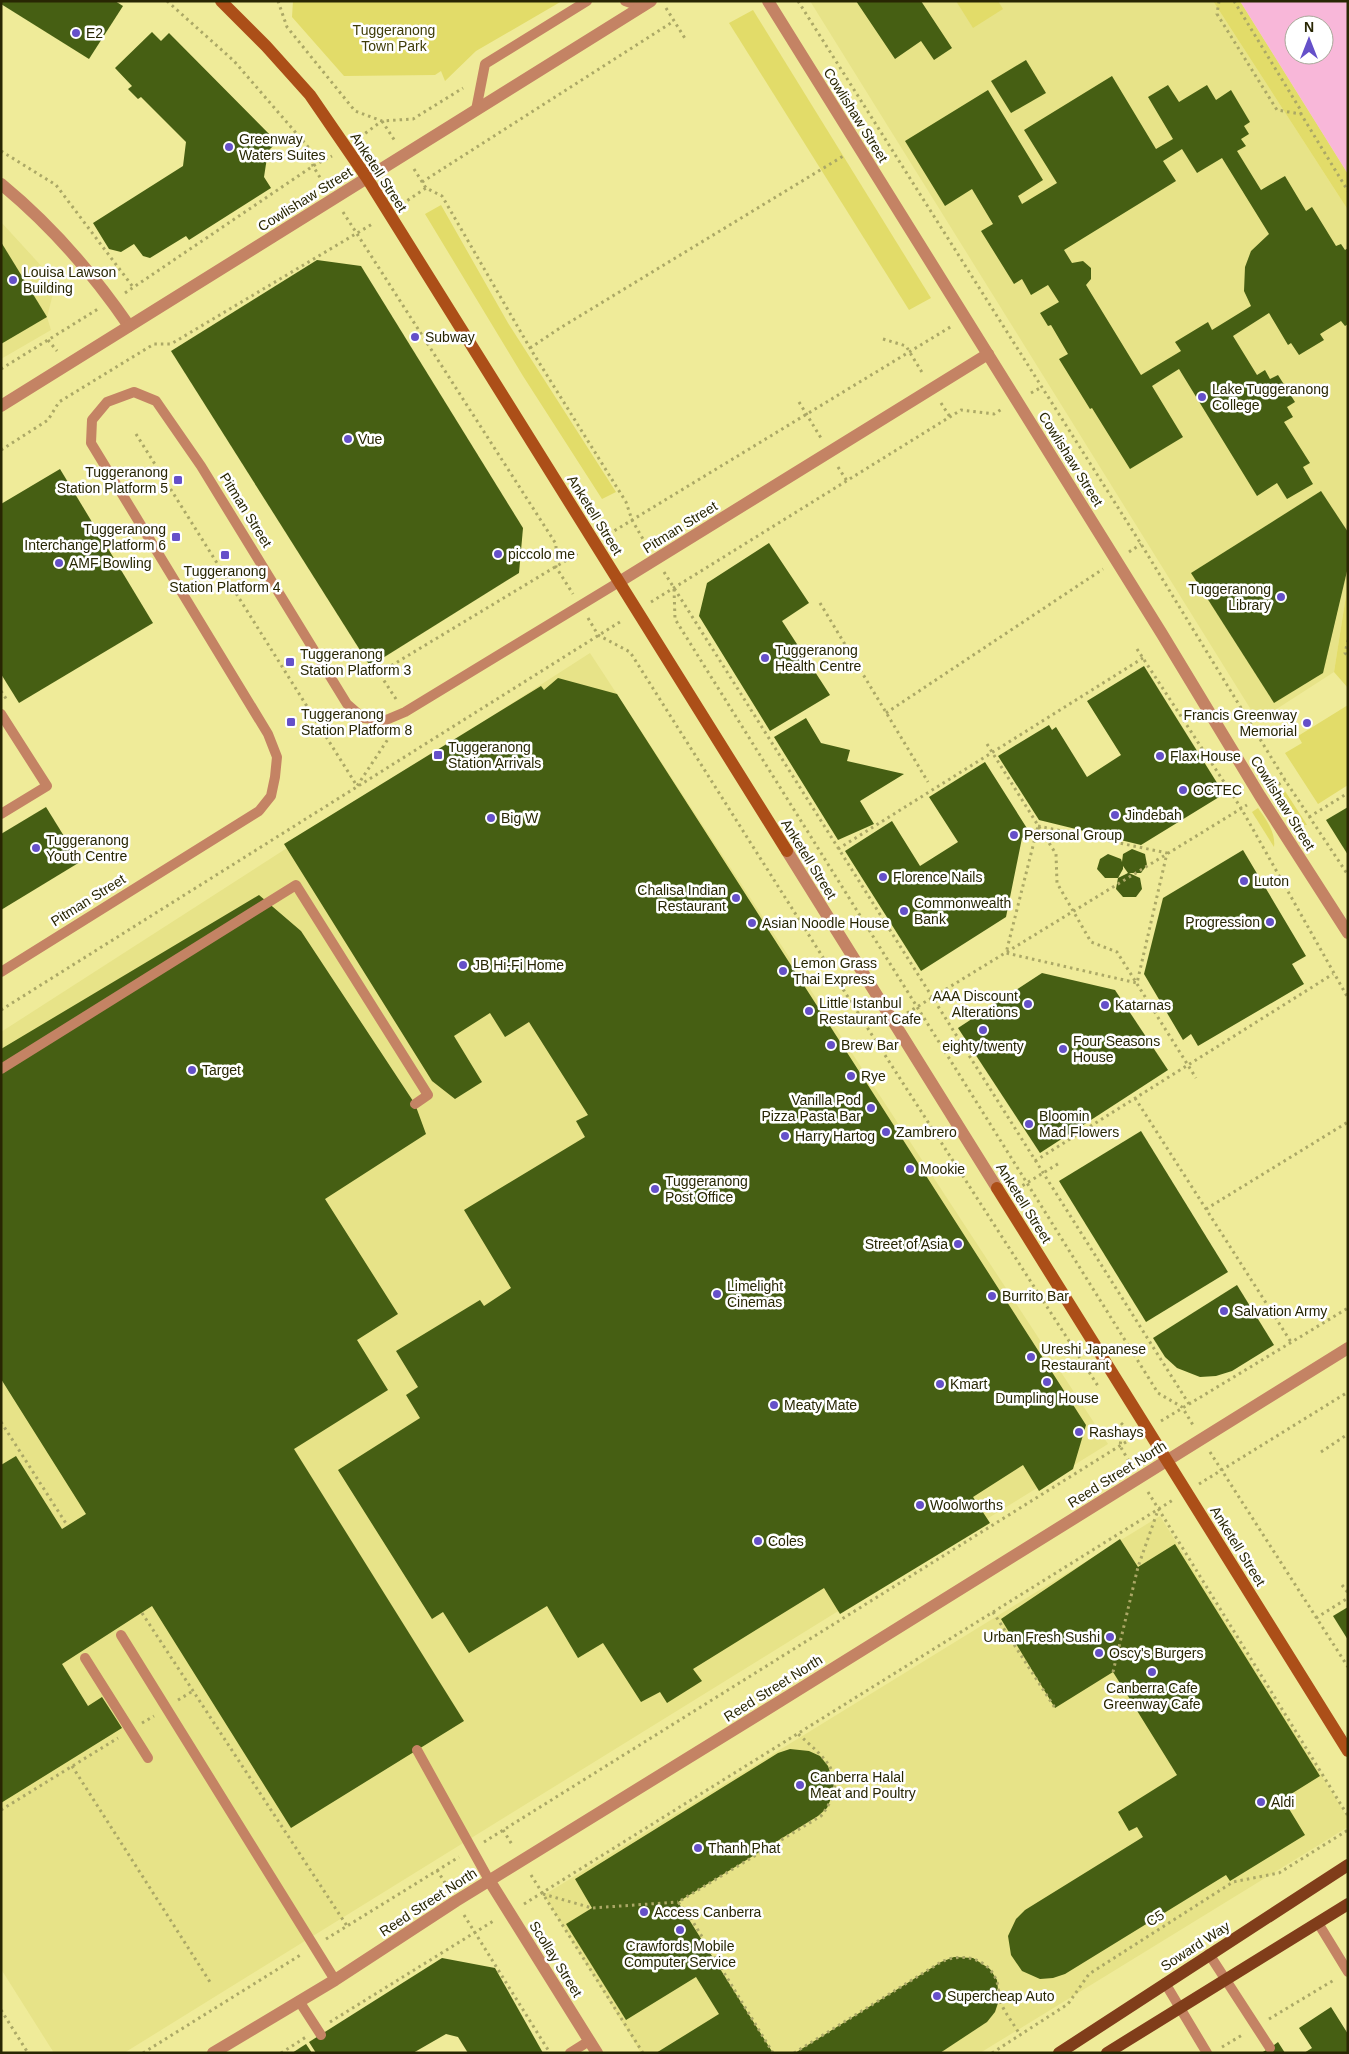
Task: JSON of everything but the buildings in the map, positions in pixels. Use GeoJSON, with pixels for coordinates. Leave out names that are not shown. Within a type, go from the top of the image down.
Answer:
{"type":"FeatureCollection","features":[{"type":"Feature","properties":{"kind":"main road","name":"Soward Way"},"geometry":{"type":"LineString","coordinates":[[1059,2053],[1348,1865]]}},
{"type":"Feature","properties":{"kind":"main road"},"geometry":{"type":"LineString","coordinates":[[1107,2053],[1348,1904]]}},
{"type":"Feature","properties":{"kind":"street","name":"Anketell Street"},"geometry":{"type":"LineString","coordinates":[[222,1],[310,95],[367,178],[1348,1750]]}},
{"type":"Feature","properties":{"kind":"street","name":"Cowlishaw Street"},"geometry":{"type":"LineString","coordinates":[[768,1],[1116,560],[1260,796],[1348,933]]}},
{"type":"Feature","properties":{"kind":"street","name":"Cowlishaw Street"},"geometry":{"type":"LineString","coordinates":[[1,406],[647,4]]}},
{"type":"Feature","properties":{"kind":"street"},"geometry":{"type":"LineString","coordinates":[[1,184],[34,211],[60,237],[112,300],[129,326]]}},
{"type":"Feature","properties":{"kind":"street","name":"Pitman Street"},"geometry":{"type":"LineString","coordinates":[[619,582],[988,354]]}},
{"type":"Feature","properties":{"kind":"street","name":"Reed Street North"},"geometry":{"type":"LineString","coordinates":[[213,2053],[335,1980],[490,1880],[1348,1348]]}},
{"type":"Feature","properties":{"kind":"street","name":"Scollay Street"},"geometry":{"type":"LineString","coordinates":[[490,1880],[597,2053]]}},
{"type":"Feature","properties":{"kind":"lane"},"geometry":{"type":"LineString","coordinates":[[476,110],[485,64],[587,1]]}},
{"type":"Feature","properties":{"kind":"lane"},"geometry":{"type":"LineString","coordinates":[[625,1],[647,4]]}},
{"type":"Feature","properties":{"kind":"lane","name":"Pitman Street"},"geometry":{"type":"LineString","coordinates":[[1,972],[259,810],[271,796],[275,777],[277,757],[268,734],[90,443],[92,420],[107,402],[134,392],[156,401],[202,466],[347,704],[363,718],[386,720],[405,712],[619,582]]}},
{"type":"Feature","properties":{"kind":"lane"},"geometry":{"type":"LineString","coordinates":[[1,714],[46,786],[1,814]]}},
{"type":"Feature","properties":{"kind":"lane"},"geometry":{"type":"LineString","coordinates":[[1,1069],[296,885],[428,1095],[415,1104]]}},
{"type":"Feature","properties":{"kind":"lane"},"geometry":{"type":"LineString","coordinates":[[121,1635],[335,1980]]}},
{"type":"Feature","properties":{"kind":"lane"},"geometry":{"type":"LineString","coordinates":[[85,1658],[148,1758]]}},
{"type":"Feature","properties":{"kind":"lane"},"geometry":{"type":"LineString","coordinates":[[417,1750],[490,1880]]}},
{"type":"Feature","properties":{"kind":"lane"},"geometry":{"type":"LineString","coordinates":[[1318,1923],[1348,1972]]}},
{"type":"Feature","properties":{"kind":"lane"},"geometry":{"type":"LineString","coordinates":[[1209,1954],[1270,2048]]}},
{"type":"Feature","properties":{"kind":"lane"},"geometry":{"type":"LineString","coordinates":[[1165,1983],[1207,2053]]}},
{"type":"Feature","properties":{"kind":"lane"},"geometry":{"type":"LineString","coordinates":[[299,2001],[319,2033]]}},
{"type":"Feature","properties":{"kind":"lane"},"geometry":{"type":"LineString","coordinates":[[570,2053],[589,2041]]}},
{"type":"Feature","properties":{"kind":"path"},"geometry":{"type":"LineString","coordinates":[[1,368],[133,287],[313,166],[308,148],[234,61],[167,1]]}},
{"type":"Feature","properties":{"kind":"path"},"geometry":{"type":"LineString","coordinates":[[278,1],[287,26],[355,111],[382,121]]}},
{"type":"Feature","properties":{"kind":"path"},"geometry":{"type":"LineString","coordinates":[[662,1],[686,40]]}},
{"type":"Feature","properties":{"kind":"path"},"geometry":{"type":"LineString","coordinates":[[798,1],[1140,544],[1309,817],[1348,875]]}},
{"type":"Feature","properties":{"kind":"path"},"geometry":{"type":"LineString","coordinates":[[1219,1],[1217,14],[1277,110],[1300,114]]}},
{"type":"Feature","properties":{"kind":"path"},"geometry":{"type":"LineString","coordinates":[[1234,1],[1300,109],[1300,114],[1348,191]]}},
{"type":"Feature","properties":{"kind":"path"},"geometry":{"type":"LineString","coordinates":[[422,182],[674,21]]}},
{"type":"Feature","properties":{"kind":"path"},"geometry":{"type":"LineString","coordinates":[[530,348],[858,146]]}},
{"type":"Feature","properties":{"kind":"path"},"geometry":{"type":"LineString","coordinates":[[1,151],[56,185],[133,287]]}},
{"type":"Feature","properties":{"kind":"path"},"geometry":{"type":"LineString","coordinates":[[426,188],[442,196],[530,348],[626,502],[632,520],[965,318]]}},
{"type":"Feature","properties":{"kind":"path"},"geometry":{"type":"LineString","coordinates":[[1,450],[48,420],[59,402],[154,344],[171,344],[358,234],[556,544],[556,567],[378,673]]}},
{"type":"Feature","properties":{"kind":"path"},"geometry":{"type":"LineString","coordinates":[[674,589],[961,410],[994,414]]}},
{"type":"Feature","properties":{"kind":"path"},"geometry":{"type":"LineString","coordinates":[[136,434],[357,786]]}},
{"type":"Feature","properties":{"kind":"path"},"geometry":{"type":"LineString","coordinates":[[886,713],[1140,544]]}},
{"type":"Feature","properties":{"kind":"path"},"geometry":{"type":"LineString","coordinates":[[674,589],[1189,1404]]}},
{"type":"Feature","properties":{"kind":"path"},"geometry":{"type":"LineString","coordinates":[[674,589],[675,619],[1158,1393],[1182,1408],[1348,1308]]}},
{"type":"Feature","properties":{"kind":"path"},"geometry":{"type":"LineString","coordinates":[[820,603],[928,782]]}},
{"type":"Feature","properties":{"kind":"path"},"geometry":{"type":"LineString","coordinates":[[1,1010],[598,635],[630,652],[872,1035],[1102,1392]]}},
{"type":"Feature","properties":{"kind":"path"},"geometry":{"type":"LineString","coordinates":[[1348,640],[1345,653],[1348,656]]}},
{"type":"Feature","properties":{"kind":"path"},"geometry":{"type":"LineString","coordinates":[[1137,649],[1241,808],[1348,998]]}},
{"type":"Feature","properties":{"kind":"path"},"geometry":{"type":"LineString","coordinates":[[838,849],[1143,658]]}},
{"type":"Feature","properties":{"kind":"path"},"geometry":{"type":"LineString","coordinates":[[987,744],[1056,854],[1056,883],[1091,942],[1117,952],[1196,1078]]}},
{"type":"Feature","properties":{"kind":"path"},"geometry":{"type":"LineString","coordinates":[[1309,817],[1348,793]]}},
{"type":"Feature","properties":{"kind":"path"},"geometry":{"type":"LineString","coordinates":[[872,1035],[1260,796]]}},
{"type":"Feature","properties":{"kind":"path"},"geometry":{"type":"LineString","coordinates":[[1038,826],[1168,853]]}},
{"type":"Feature","properties":{"kind":"path"},"geometry":{"type":"LineString","coordinates":[[1006,953],[1038,826]]}},
{"type":"Feature","properties":{"kind":"path"},"geometry":{"type":"LineString","coordinates":[[1137,983],[1168,853]]}},
{"type":"Feature","properties":{"kind":"path"},"geometry":{"type":"LineString","coordinates":[[1006,953],[1137,983]]}},
{"type":"Feature","properties":{"kind":"path"},"geometry":{"type":"LineString","coordinates":[[1035,1160],[1334,974]]}},
{"type":"Feature","properties":{"kind":"path"},"geometry":{"type":"LineString","coordinates":[[1134,1098],[1291,1342]]}},
{"type":"Feature","properties":{"kind":"path"},"geometry":{"type":"LineString","coordinates":[[1206,1210],[1348,1122]]}},
{"type":"Feature","properties":{"kind":"path"},"geometry":{"type":"LineString","coordinates":[[984,1210],[1000,1193],[1027,1183],[1061,1162]]}},
{"type":"Feature","properties":{"kind":"path"},"geometry":{"type":"LineString","coordinates":[[1348,1392],[1222,1471],[1348,1667]]}},
{"type":"Feature","properties":{"kind":"path"},"geometry":{"type":"LineString","coordinates":[[503,1830],[1120,1446],[1123,1425],[1118,1417]]}},
{"type":"Feature","properties":{"kind":"path"},"geometry":{"type":"LineString","coordinates":[[1,1422],[68,1525]]}},
{"type":"Feature","properties":{"kind":"path"},"geometry":{"type":"LineString","coordinates":[[1321,1452],[1348,1434]]}},
{"type":"Feature","properties":{"kind":"path"},"geometry":{"type":"LineString","coordinates":[[542,1894],[1158,1509]]}},
{"type":"Feature","properties":{"kind":"path"},"geometry":{"type":"LineString","coordinates":[[1113,1672],[1138,1568],[1158,1509]]}},
{"type":"Feature","properties":{"kind":"path"},"geometry":{"type":"LineString","coordinates":[[1158,1509],[1348,1816]]}},
{"type":"Feature","properties":{"kind":"path"},"geometry":{"type":"LineString","coordinates":[[1342,1585],[1348,1594]]}},
{"type":"Feature","properties":{"kind":"path"},"geometry":{"type":"LineString","coordinates":[[1316,1618],[1348,1598]]}},
{"type":"Feature","properties":{"kind":"path"},"geometry":{"type":"LineString","coordinates":[[993,1612],[1055,1708]]}},
{"type":"Feature","properties":{"kind":"path"},"geometry":{"type":"LineString","coordinates":[[142,1613],[347,1926]]}},
{"type":"Feature","properties":{"kind":"path"},"geometry":{"type":"LineString","coordinates":[[1,1810],[193,1691]]}},
{"type":"Feature","properties":{"kind":"path"},"geometry":{"type":"LineString","coordinates":[[542,1894],[592,1908],[678,1902],[821,1816],[832,1803],[836,1787],[833,1772],[823,1757],[797,1733]]}},
{"type":"Feature","properties":{"kind":"path"},"geometry":{"type":"LineString","coordinates":[[72,1766],[210,1982]]}},
{"type":"Feature","properties":{"kind":"path","name":"C5"},"geometry":{"type":"LineString","coordinates":[[992,2053],[1068,2004],[1089,1974],[1233,1882],[1279,1873],[1348,1830]]}},
{"type":"Feature","properties":{"kind":"path"},"geometry":{"type":"LineString","coordinates":[[143,2053],[437,1870]]}},
{"type":"Feature","properties":{"kind":"path"},"geometry":{"type":"LineString","coordinates":[[542,1894],[643,2053]]}},
{"type":"Feature","properties":{"kind":"path"},"geometry":{"type":"LineString","coordinates":[[678,1902],[690,1918],[773,2053]]}},
{"type":"Feature","properties":{"kind":"path"},"geometry":{"type":"LineString","coordinates":[[281,2053],[319,2033],[475,1932],[550,2053]]}},
{"type":"Feature","properties":{"kind":"path"},"geometry":{"type":"LineString","coordinates":[[794,2053],[941,1962],[960,1956],[979,1961],[994,1974],[998,1986],[999,2000],[1020,2035]]}},
{"type":"Feature","properties":{"kind":"path"},"geometry":{"type":"LineString","coordinates":[[1220,2048],[1348,1972]]}},
{"type":"Feature","properties":{"kind":"path"},"geometry":{"type":"LineString","coordinates":[[1,2010],[28,2053]]}},
{"type":"Feature","properties":{"kind":"shaded area","name":"Lake Tuggeranong College"},"geometry":{"type":"Polygon","coordinates":[[[810,1],[1213,1],[1348,210],[1348,583],[1334,672],[1258,721],[810,1]]]}},
{"type":"Feature","properties":{"kind":"shaded area"},"geometry":{"type":"Polygon","coordinates":[[[1240,1],[1348,1],[1348,174],[1240,1]]]}},
{"type":"Feature","properties":{"kind":"shaded area"},"geometry":{"type":"Polygon","coordinates":[[[1,222],[56,282],[47,317],[51,330],[1,359],[1,222]]]}},
{"type":"Feature","properties":{"kind":"shaded area"},"geometry":{"type":"Polygon","coordinates":[[[590,653],[1108,1444],[124,2053],[54,2053],[1,1969],[1,1032],[590,653]]]}},
{"type":"Feature","properties":{"kind":"shaded area"},"geometry":{"type":"Polygon","coordinates":[[[1160,1516],[1348,1818],[1348,1827],[980,2053],[641,2053],[544,1895],[1160,1516]]]}},
{"type":"Feature","properties":{"kind":"green space","name":"Tuggeranong Town Park"},"geometry":{"type":"Polygon","coordinates":[[[293,1],[562,1],[476,51],[445,81],[441,71],[435,75],[344,76],[292,17],[293,1]]]}},
{"type":"Feature","properties":{"kind":"green space"},"geometry":{"type":"Polygon","coordinates":[[[956,1],[998,1],[1003,9],[973,28],[956,1]]]}},
{"type":"Feature","properties":{"kind":"green space"},"geometry":{"type":"Polygon","coordinates":[[[1213,1],[1240,1],[1348,174],[1348,210],[1213,1]]]}},
{"type":"Feature","properties":{"kind":"green space"},"geometry":{"type":"Polygon","coordinates":[[[753,10],[931,298],[909,310],[729,23],[753,10]]]}},
{"type":"Feature","properties":{"kind":"green space"},"geometry":{"type":"Polygon","coordinates":[[[441,205],[508,323],[616,492],[602,499],[523,376],[425,214],[441,205]]]}},
{"type":"Feature","properties":{"kind":"green space"},"geometry":{"type":"Polygon","coordinates":[[[1348,583],[1348,688],[1334,672],[1348,583]]]}},
{"type":"Feature","properties":{"kind":"green space"},"geometry":{"type":"Polygon","coordinates":[[[1348,705],[1348,785],[1318,804],[1285,753],[1302,743],[1298,736],[1348,705]]]}},
{"type":"Feature","properties":{"kind":"green space"},"geometry":{"type":"Polygon","coordinates":[[[1285,791],[1307,825],[1302,825],[1287,809],[1279,793],[1285,791]]]}},
{"type":"Feature","properties":{"kind":"green space"},"geometry":{"type":"Polygon","coordinates":[[[1258,808],[1272,831],[1274,847],[1252,812],[1258,808]]]}},
{"type":"Feature","properties":{"kind":"place","name":"E2"},"geometry":{"type":"Point","coordinates":[76,33]}},
{"type":"Feature","properties":{"kind":"place","name":"Greenway Waters Suites"},"geometry":{"type":"Point","coordinates":[229,147]}},
{"type":"Feature","properties":{"kind":"place","name":"Louisa Lawson Building"},"geometry":{"type":"Point","coordinates":[13,280]}},
{"type":"Feature","properties":{"kind":"place","name":"Subway"},"geometry":{"type":"Point","coordinates":[415,337]}},
{"type":"Feature","properties":{"kind":"place","name":"Lake Tuggeranong College"},"geometry":{"type":"Point","coordinates":[1202,397]}},
{"type":"Feature","properties":{"kind":"place","name":"Vue"},"geometry":{"type":"Point","coordinates":[348,439]}},
{"type":"Feature","properties":{"kind":"place","name":"Tuggeranong Station Platform 5"},"geometry":{"type":"Point","coordinates":[178,480]}},
{"type":"Feature","properties":{"kind":"place","name":"Tuggeranong Interchange Platform 6"},"geometry":{"type":"Point","coordinates":[176,537]}},
{"type":"Feature","properties":{"kind":"place","name":"piccolo me"},"geometry":{"type":"Point","coordinates":[498,554]}},
{"type":"Feature","properties":{"kind":"place","name":"Tuggeranong Station Platform 4"},"geometry":{"type":"Point","coordinates":[225,555]}},
{"type":"Feature","properties":{"kind":"place","name":"AMF Bowling"},"geometry":{"type":"Point","coordinates":[59,563]}},
{"type":"Feature","properties":{"kind":"place","name":"Tuggeranong Library"},"geometry":{"type":"Point","coordinates":[1281,597]}},
{"type":"Feature","properties":{"kind":"place","name":"Tuggeranong Health Centre"},"geometry":{"type":"Point","coordinates":[765,658]}},
{"type":"Feature","properties":{"kind":"place","name":"Tuggeranong Station Platform 3"},"geometry":{"type":"Point","coordinates":[290,662]}},
{"type":"Feature","properties":{"kind":"place","name":"Tuggeranong Station Platform 8"},"geometry":{"type":"Point","coordinates":[291,722]}},
{"type":"Feature","properties":{"kind":"place","name":"Francis Greenway Memorial"},"geometry":{"type":"Point","coordinates":[1307,723]}},
{"type":"Feature","properties":{"kind":"place","name":"Tuggeranong Station Arrivals"},"geometry":{"type":"Point","coordinates":[438,755]}},
{"type":"Feature","properties":{"kind":"place","name":"Flax House"},"geometry":{"type":"Point","coordinates":[1160,756]}},
{"type":"Feature","properties":{"kind":"place","name":"OCTEC"},"geometry":{"type":"Point","coordinates":[1183,790]}},
{"type":"Feature","properties":{"kind":"place","name":"Jindebah"},"geometry":{"type":"Point","coordinates":[1115,815]}},
{"type":"Feature","properties":{"kind":"place","name":"Big W"},"geometry":{"type":"Point","coordinates":[491,818]}},
{"type":"Feature","properties":{"kind":"place","name":"Personal Group"},"geometry":{"type":"Point","coordinates":[1014,835]}},
{"type":"Feature","properties":{"kind":"place","name":"Tuggeranong Youth Centre"},"geometry":{"type":"Point","coordinates":[36,848]}},
{"type":"Feature","properties":{"kind":"place","name":"Florence Nails"},"geometry":{"type":"Point","coordinates":[883,877]}},
{"type":"Feature","properties":{"kind":"place","name":"Luton"},"geometry":{"type":"Point","coordinates":[1244,881]}},
{"type":"Feature","properties":{"kind":"place","name":"Chalisa Indian Restaurant"},"geometry":{"type":"Point","coordinates":[736,898]}},
{"type":"Feature","properties":{"kind":"place","name":"Commonwealth Bank"},"geometry":{"type":"Point","coordinates":[904,911]}},
{"type":"Feature","properties":{"kind":"place","name":"Progression"},"geometry":{"type":"Point","coordinates":[1270,922]}},
{"type":"Feature","properties":{"kind":"place","name":"Asian Noodle House"},"geometry":{"type":"Point","coordinates":[752,923]}},
{"type":"Feature","properties":{"kind":"place","name":"JB Hi-Fi Home"},"geometry":{"type":"Point","coordinates":[463,965]}},
{"type":"Feature","properties":{"kind":"place","name":"Lemon Grass Thai Express"},"geometry":{"type":"Point","coordinates":[783,971]}},
{"type":"Feature","properties":{"kind":"place","name":"AAA Discount Alterations"},"geometry":{"type":"Point","coordinates":[1028,1004]}},
{"type":"Feature","properties":{"kind":"place","name":"Katarnas"},"geometry":{"type":"Point","coordinates":[1105,1005]}},
{"type":"Feature","properties":{"kind":"place","name":"Little Istanbul Restaurant Cafe"},"geometry":{"type":"Point","coordinates":[809,1011]}},
{"type":"Feature","properties":{"kind":"place","name":"eighty/twenty"},"geometry":{"type":"Point","coordinates":[983,1030]}},
{"type":"Feature","properties":{"kind":"place","name":"Brew Bar"},"geometry":{"type":"Point","coordinates":[831,1045]}},
{"type":"Feature","properties":{"kind":"place","name":"Four Seasons House"},"geometry":{"type":"Point","coordinates":[1063,1049]}},
{"type":"Feature","properties":{"kind":"place","name":"Target"},"geometry":{"type":"Point","coordinates":[192,1070]}},
{"type":"Feature","properties":{"kind":"place","name":"Rye"},"geometry":{"type":"Point","coordinates":[851,1076]}},
{"type":"Feature","properties":{"kind":"place","name":"Vanilla Pod Pizza Pasta Bar"},"geometry":{"type":"Point","coordinates":[871,1108]}},
{"type":"Feature","properties":{"kind":"place","name":"Bloomin Mad Flowers"},"geometry":{"type":"Point","coordinates":[1029,1124]}},
{"type":"Feature","properties":{"kind":"place","name":"Zambrero"},"geometry":{"type":"Point","coordinates":[886,1132]}},
{"type":"Feature","properties":{"kind":"place","name":"Harry Hartog"},"geometry":{"type":"Point","coordinates":[785,1136]}},
{"type":"Feature","properties":{"kind":"place","name":"Mookie"},"geometry":{"type":"Point","coordinates":[910,1169]}},
{"type":"Feature","properties":{"kind":"place","name":"Tuggeranong Post Office"},"geometry":{"type":"Point","coordinates":[655,1189]}},
{"type":"Feature","properties":{"kind":"place","name":"Street of Asia"},"geometry":{"type":"Point","coordinates":[958,1244]}},
{"type":"Feature","properties":{"kind":"place","name":"Limelight Cinemas"},"geometry":{"type":"Point","coordinates":[717,1294]}},
{"type":"Feature","properties":{"kind":"place","name":"Burrito Bar"},"geometry":{"type":"Point","coordinates":[992,1296]}},
{"type":"Feature","properties":{"kind":"place","name":"Salvation Army"},"geometry":{"type":"Point","coordinates":[1224,1311]}},
{"type":"Feature","properties":{"kind":"place","name":"Ureshi Japanese Restaurant"},"geometry":{"type":"Point","coordinates":[1031,1357]}},
{"type":"Feature","properties":{"kind":"place","name":"Dumpling House"},"geometry":{"type":"Point","coordinates":[1047,1382]}},
{"type":"Feature","properties":{"kind":"place","name":"Kmart"},"geometry":{"type":"Point","coordinates":[940,1384]}},
{"type":"Feature","properties":{"kind":"place","name":"Meaty Mate"},"geometry":{"type":"Point","coordinates":[774,1405]}},
{"type":"Feature","properties":{"kind":"place","name":"Rashays"},"geometry":{"type":"Point","coordinates":[1079,1432]}},
{"type":"Feature","properties":{"kind":"place","name":"Woolworths"},"geometry":{"type":"Point","coordinates":[920,1505]}},
{"type":"Feature","properties":{"kind":"place","name":"Coles"},"geometry":{"type":"Point","coordinates":[758,1541]}},
{"type":"Feature","properties":{"kind":"place","name":"Urban Fresh Sushi"},"geometry":{"type":"Point","coordinates":[1110,1637]}},
{"type":"Feature","properties":{"kind":"place","name":"Oscy's Burgers"},"geometry":{"type":"Point","coordinates":[1099,1653]}},
{"type":"Feature","properties":{"kind":"place","name":"Canberra Cafe Greenway Cafe"},"geometry":{"type":"Point","coordinates":[1152,1672]}},
{"type":"Feature","properties":{"kind":"place","name":"Canberra Halal Meat and Poultry"},"geometry":{"type":"Point","coordinates":[800,1785]}},
{"type":"Feature","properties":{"kind":"place","name":"Aldi"},"geometry":{"type":"Point","coordinates":[1261,1802]}},
{"type":"Feature","properties":{"kind":"place","name":"Thanh Phat"},"geometry":{"type":"Point","coordinates":[698,1848]}},
{"type":"Feature","properties":{"kind":"place","name":"Access Canberra"},"geometry":{"type":"Point","coordinates":[644,1912]}},
{"type":"Feature","properties":{"kind":"place","name":"Crawfords Mobile Computer Service"},"geometry":{"type":"Point","coordinates":[680,1930]}},
{"type":"Feature","properties":{"kind":"place","name":"Supercheap Auto"},"geometry":{"type":"Point","coordinates":[937,1996]}}]}
